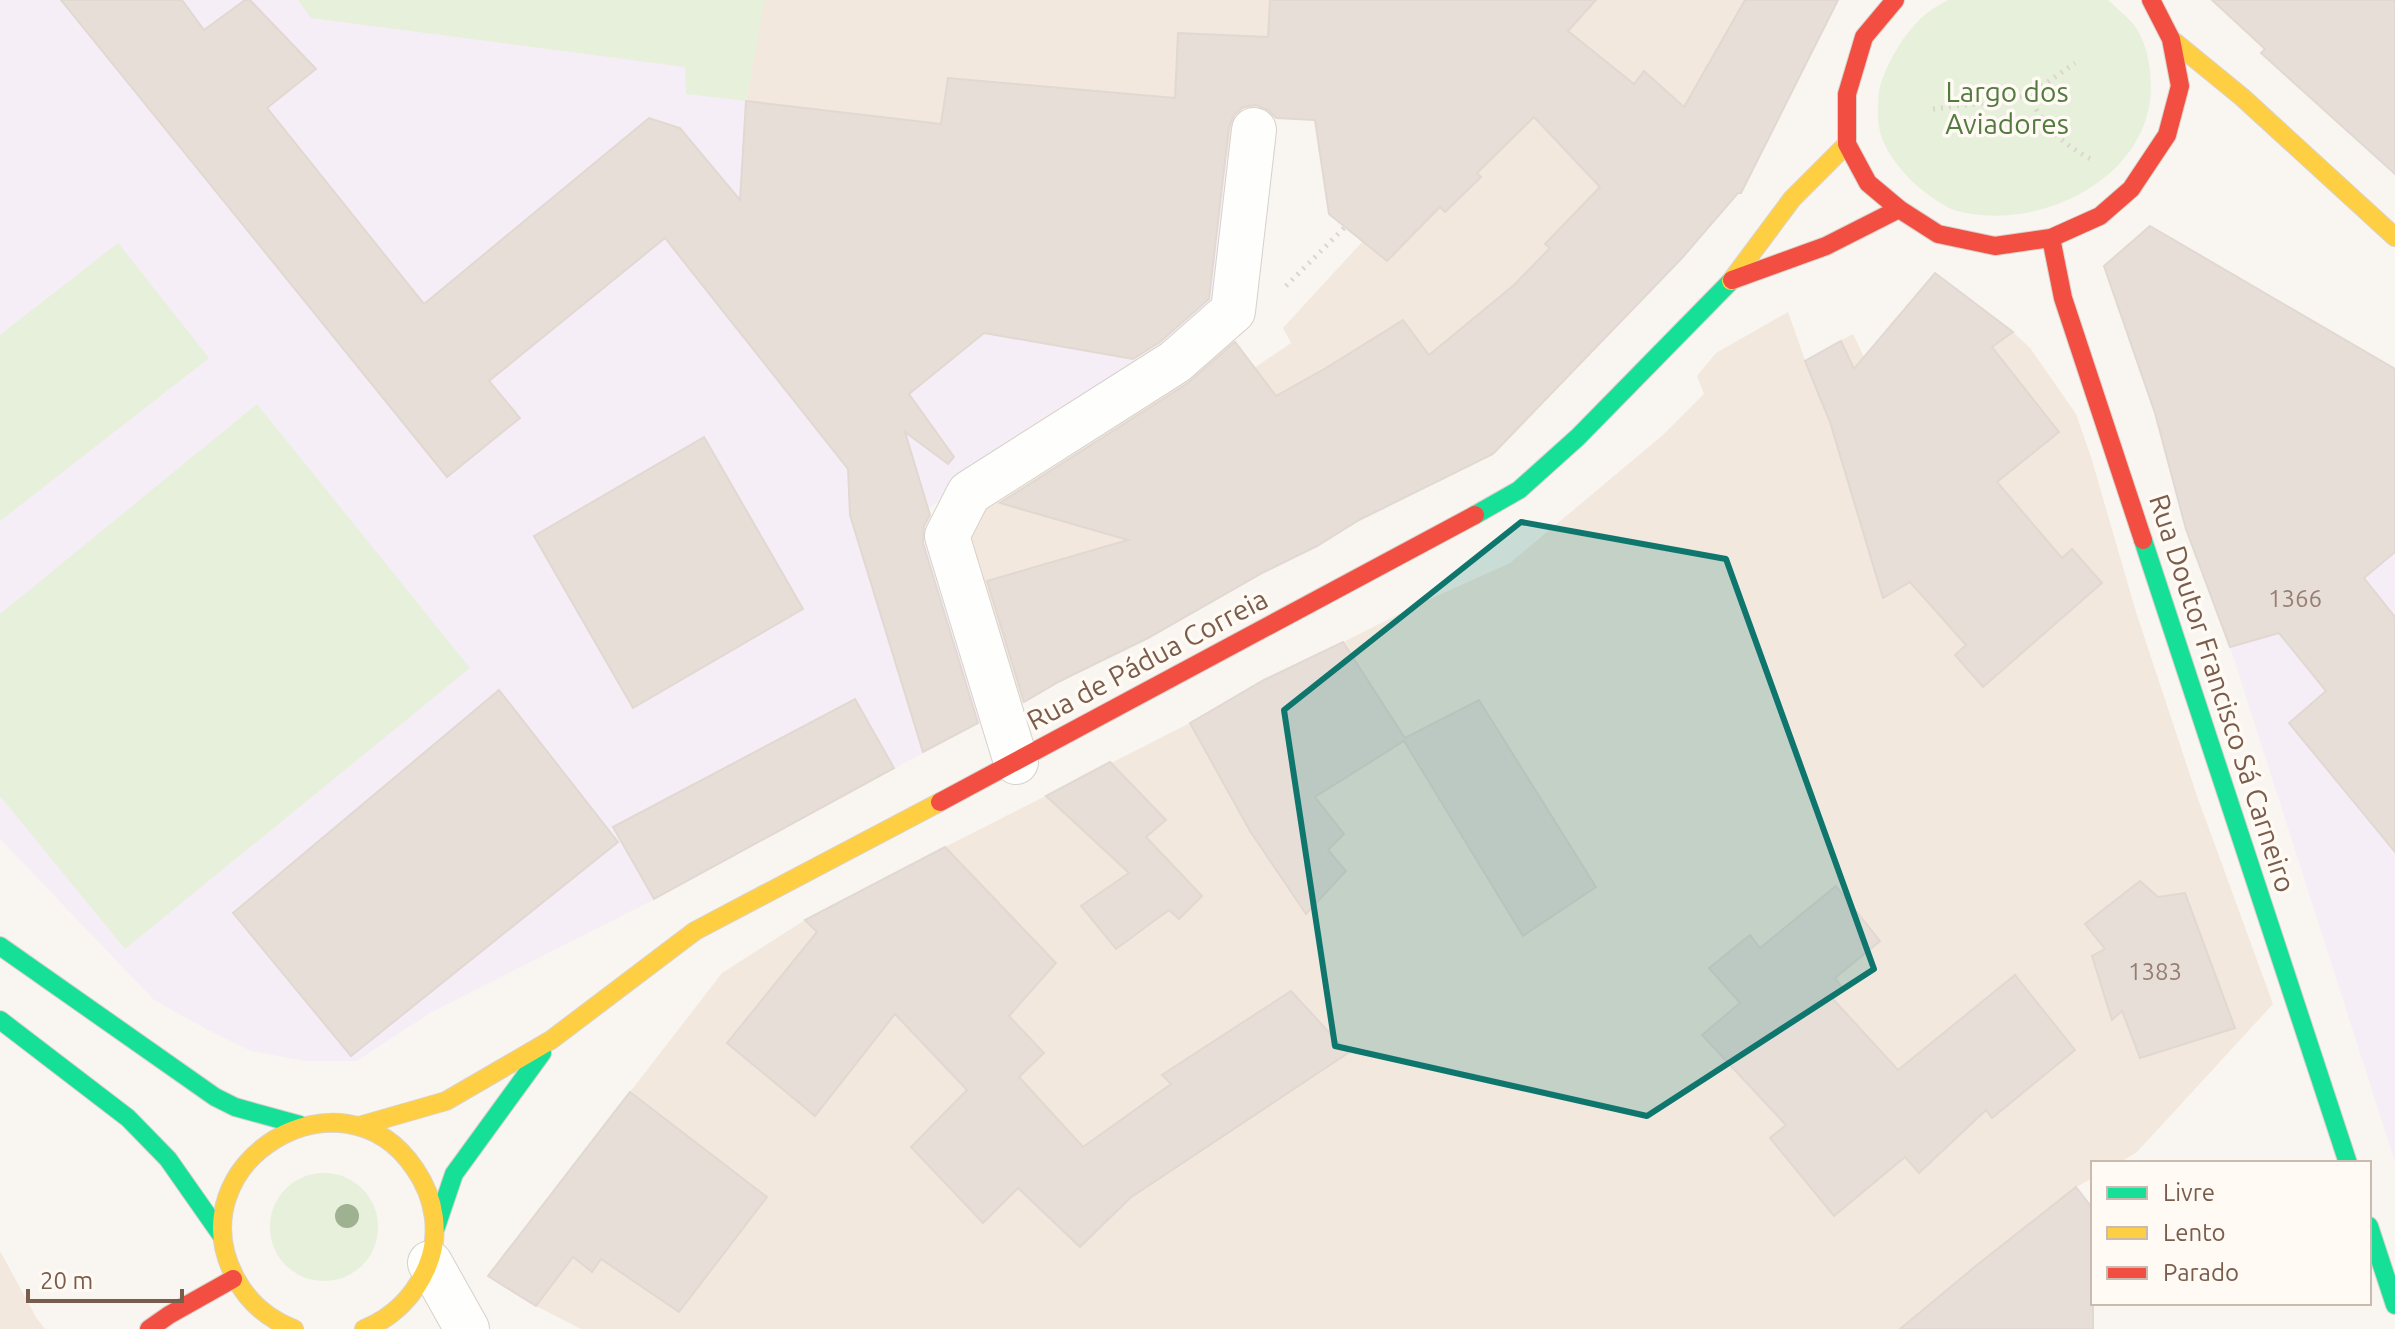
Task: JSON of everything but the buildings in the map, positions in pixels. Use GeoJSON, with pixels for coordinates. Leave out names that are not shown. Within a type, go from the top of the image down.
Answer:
{"type":"FeatureCollection","features":[{"type":"Feature","properties":{"kind":"main road"},"geometry":{"type":"LineString","coordinates":[[1895,0],[1864,37],[1847,94],[1847,144],[1868,183],[1899,209],[1938,234],[1995,246],[2051,238],[2100,216],[2131,189],[2167,135],[2180,86],[2171,39],[2151,0]]}},
{"type":"Feature","properties":{"kind":"main road"},"geometry":{"type":"LineString","coordinates":[[2171,39],[2242,97],[2395,237]]}},
{"type":"Feature","properties":{"kind":"main road","name":"Rua de Pádua Correia"},"geometry":{"type":"LineString","coordinates":[[359,1126],[446,1101],[551,1040],[695,931],[1450,530],[1519,490],[1578,437],[1732,280],[1792,199],[1847,144]]}},
{"type":"Feature","properties":{"kind":"main road","name":"Rua de Pádua Correia"},"geometry":{"type":"LineString","coordinates":[[1732,280],[1826,246],[1899,209]]}},
{"type":"Feature","properties":{"kind":"main road","name":"Rua Doutor Francisco Sá Carneiro"},"geometry":{"type":"LineString","coordinates":[[2051,238],[2063,298],[2347,1161]]}},
{"type":"Feature","properties":{"kind":"main road"},"geometry":{"type":"LineString","coordinates":[[5,945],[215,1097],[235,1107],[300,1125]]}},
{"type":"Feature","properties":{"kind":"main road"},"geometry":{"type":"LineString","coordinates":[[0,1020],[128,1118],[168,1159],[222,1236]]}},
{"type":"Feature","properties":{"kind":"main road","name":"Rua de Pádua Correia"},"geometry":{"type":"LineString","coordinates":[[364,1329],[393,1313],[412,1295],[433,1245],[454,1174],[551,1040]]}},
{"type":"Feature","properties":{"kind":"main road"},"geometry":{"type":"LineString","coordinates":[[294,1329],[280,1325],[253,1305],[233,1279],[225,1258],[222,1236],[224,1206],[233,1180],[250,1156],[272,1138],[300,1125],[330,1122],[359,1126],[387,1139],[412,1162],[429,1190],[433,1245]]}},
{"type":"Feature","properties":{"kind":"main road"},"geometry":{"type":"LineString","coordinates":[[2371,1232],[2395,1305]]}},
{"type":"Feature","properties":{"kind":"main road"},"geometry":{"type":"LineString","coordinates":[[149,1329],[233,1279]]}},
{"type":"Feature","properties":{"kind":"street"},"geometry":{"type":"LineString","coordinates":[[1016,762],[947,536],[969,493],[1175,362],[1233,311],[1254,130]]}},
{"type":"Feature","properties":{"kind":"street"},"geometry":{"type":"LineString","coordinates":[[433,1245],[465,1329]]}},
{"type":"Feature","properties":{"kind":"path"},"geometry":{"type":"LineString","coordinates":[[1933,109],[2029,95],[2075,63]]}},
{"type":"Feature","properties":{"kind":"path"},"geometry":{"type":"LineString","coordinates":[[2029,95],[2048,126],[2062,141],[2114,171],[2131,189]]}},
{"type":"Feature","properties":{"kind":"path"},"geometry":{"type":"LineString","coordinates":[[1233,311],[1269,304],[1345,227]]}},
{"type":"Feature","properties":{"kind":"highlighted area"},"geometry":{"type":"Polygon","coordinates":[[[1521,522],[1726,559],[1874,969],[1647,1116],[1335,1046],[1284,710],[1521,522]]]}},
{"type":"Feature","properties":{"kind":"shaded area"},"geometry":{"type":"Polygon","coordinates":[[[0,0],[764,0],[746,101],[1236,158],[1218,299],[1198,332],[928,508],[989,717],[655,899],[430,1013],[357,1061],[304,1061],[251,1051],[154,1000],[0,839],[0,0]]]}},
{"type":"Feature","properties":{"kind":"shaded area"},"geometry":{"type":"Polygon","coordinates":[[[764,0],[1270,0],[1266,93],[1270,120],[1236,158],[746,101],[764,0]]]}},
{"type":"Feature","properties":{"kind":"shaded area"},"geometry":{"type":"Polygon","coordinates":[[[1546,0],[1838,0],[1744,187],[1692,246],[1406,495],[1317,546],[1014,707],[969,548],[981,503],[1231,336],[1254,368],[1291,343],[1283,328],[1386,216],[1546,0]]]}},
{"type":"Feature","properties":{"kind":"shaded area"},"geometry":{"type":"Polygon","coordinates":[[[1935,273],[2030,348],[2076,414],[2136,612],[2197,796],[2273,1004],[2137,1152],[2122,1161],[2091,1161],[2091,1179],[2076,1187],[1900,1329],[581,1329],[488,1276],[722,973],[805,920],[945,847],[1419,604],[1510,563],[1663,435],[1704,394],[1697,376],[1716,353],[1788,312],[1805,360],[1853,334],[1864,357],[1935,273]]]}},
{"type":"Feature","properties":{"kind":"shaded area"},"geometry":{"type":"Polygon","coordinates":[[[2390,366],[2395,369],[2395,1162],[2230,647],[2186,529],[2390,366]]]}},
{"type":"Feature","properties":{"kind":"shaded area"},"geometry":{"type":"Polygon","coordinates":[[[0,1251],[37,1319],[45,1329],[0,1329],[0,1251]]]}},
{"type":"Feature","properties":{"kind":"green space"},"geometry":{"type":"Polygon","coordinates":[[[298,0],[765,0],[746,101],[686,94],[685,67],[311,18],[298,0]]]}},
{"type":"Feature","properties":{"kind":"green space","name":"Largo dos Aviadores"},"geometry":{"type":"Polygon","coordinates":[[[1948,0],[2108,0],[2131,22],[2145,47],[2151,88],[2145,121],[2131,149],[2110,173],[2084,192],[2053,206],[2021,214],[1989,216],[1951,209],[1908,177],[1890,154],[1879,128],[1880,86],[1894,55],[1912,27],[1929,11],[1948,0]]]}},
{"type":"Feature","properties":{"kind":"green space"},"geometry":{"type":"Polygon","coordinates":[[[118,243],[209,358],[0,521],[0,335],[118,243]]]}},
{"type":"Feature","properties":{"kind":"green space"},"geometry":{"type":"Polygon","coordinates":[[[257,404],[470,668],[125,949],[0,796],[0,614],[257,404]]]}},
{"type":"Feature","properties":{"kind":"green space"},"geometry":{"type":"Polygon","coordinates":[[[324,1173],[345,1177],[362,1189],[374,1206],[378,1227],[374,1248],[362,1265],[345,1277],[324,1281],[303,1277],[286,1265],[274,1248],[270,1227],[274,1206],[286,1189],[303,1177],[324,1173]]]}},
{"type":"Feature","properties":{"kind":"traffic: fast"},"geometry":{"type":"LineString","coordinates":[[1475,515],[1519,490],[1578,437],[1731,281]]}},
{"type":"Feature","properties":{"kind":"traffic: fast"},"geometry":{"type":"LineString","coordinates":[[2143,540],[2347,1161]]}},
{"type":"Feature","properties":{"kind":"traffic: fast"},"geometry":{"type":"LineString","coordinates":[[0,946],[215,1097],[235,1107],[300,1125]]}},
{"type":"Feature","properties":{"kind":"traffic: fast"},"geometry":{"type":"LineString","coordinates":[[0,1020],[128,1118],[168,1159],[222,1236]]}},
{"type":"Feature","properties":{"kind":"traffic: fast"},"geometry":{"type":"LineString","coordinates":[[436,1227],[454,1174],[542,1053]]}},
{"type":"Feature","properties":{"kind":"traffic: fast"},"geometry":{"type":"LineString","coordinates":[[2371,1232],[2395,1305]]}},
{"type":"Feature","properties":{"kind":"traffic: slow"},"geometry":{"type":"LineString","coordinates":[[2171,39],[2242,97],[2395,237]]}},
{"type":"Feature","properties":{"kind":"traffic: slow"},"geometry":{"type":"LineString","coordinates":[[1731,281],[1792,199],[1847,144]]}},
{"type":"Feature","properties":{"kind":"traffic: slow"},"geometry":{"type":"LineString","coordinates":[[359,1126],[446,1101],[551,1040],[695,931],[940,802]]}},
{"type":"Feature","properties":{"kind":"traffic: slow"},"geometry":{"type":"LineString","coordinates":[[294,1329],[260,1309],[236,1279],[223,1236],[227,1198],[246,1164],[274,1140],[310,1125],[347,1124],[384,1138],[415,1169],[427,1192],[434,1216],[431,1255],[416,1287],[394,1312],[364,1329]]}},
{"type":"Feature","properties":{"kind":"traffic: jam"},"geometry":{"type":"LineString","coordinates":[[1895,0],[1864,37],[1847,94],[1847,144],[1868,183],[1899,209],[1938,234],[1995,246],[2051,238],[2100,216],[2131,189],[2167,135],[2180,86],[2171,39],[2151,0]]}},
{"type":"Feature","properties":{"kind":"traffic: jam"},"geometry":{"type":"LineString","coordinates":[[1732,280],[1826,246],[1899,209]]}},
{"type":"Feature","properties":{"kind":"traffic: jam"},"geometry":{"type":"LineString","coordinates":[[2051,238],[2063,298],[2143,540]]}},
{"type":"Feature","properties":{"kind":"traffic: jam"},"geometry":{"type":"LineString","coordinates":[[940,802],[1475,515]]}},
{"type":"Feature","properties":{"kind":"traffic: jam"},"geometry":{"type":"LineString","coordinates":[[149,1329],[233,1279]]}}]}
